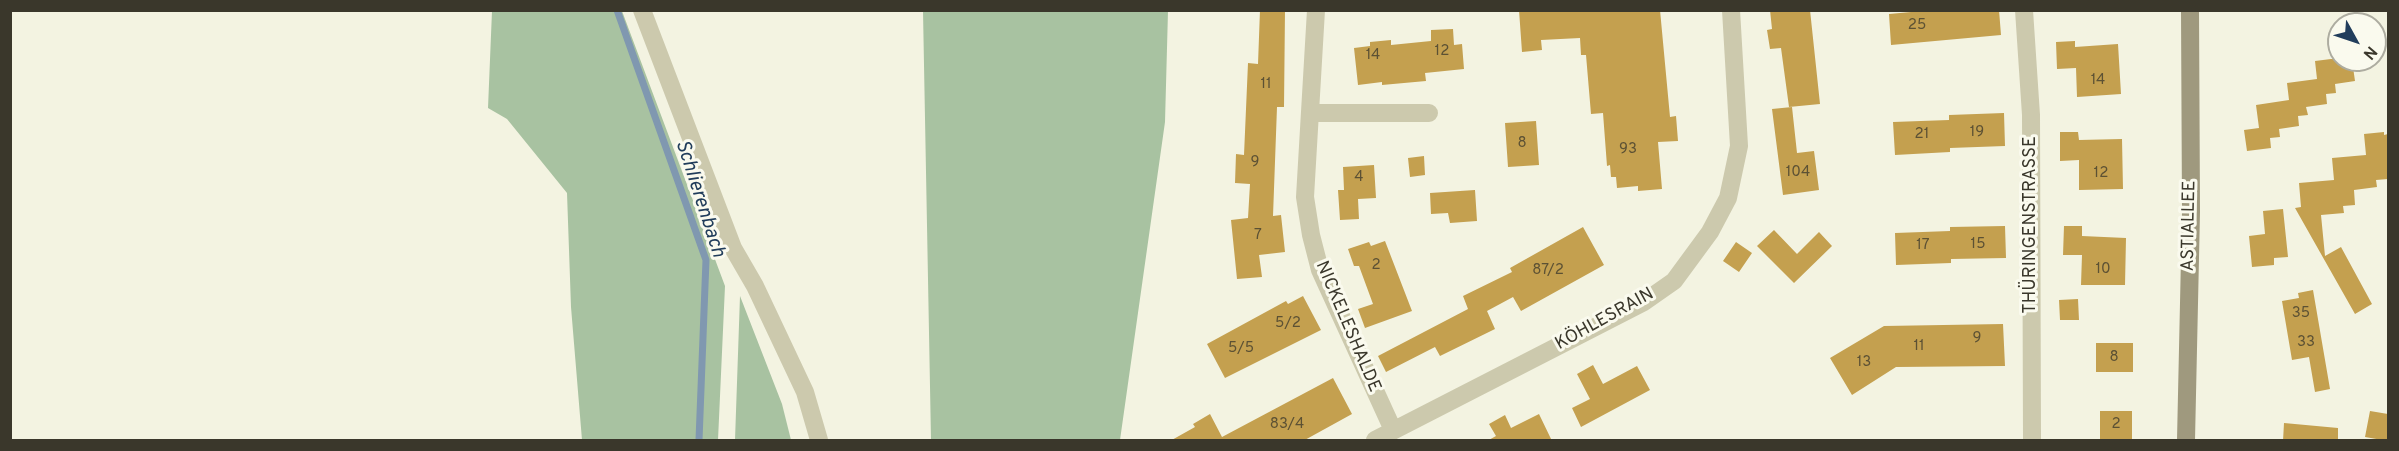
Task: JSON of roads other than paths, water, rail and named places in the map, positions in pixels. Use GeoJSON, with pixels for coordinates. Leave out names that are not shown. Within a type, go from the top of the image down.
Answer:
{"type":"FeatureCollection","features":[{"type":"Feature","properties":{"kind":"street"},"geometry":{"type":"LineString","coordinates":[[642,10],[734,248],[755,286],[805,392],[819,441]]}},
{"type":"Feature","properties":{"kind":"street","name":"NICKELESHALDE"},"geometry":{"type":"LineString","coordinates":[[1316,10],[1305,197],[1311,235],[1320,270],[1393,430]]}},
{"type":"Feature","properties":{"kind":"street","name":"KÖHLESRAIN"},"geometry":{"type":"LineString","coordinates":[[1375,441],[1644,302],[1674,281],[1710,232],[1728,198],[1735,173],[1739,146],[1731,10]]}},
{"type":"Feature","properties":{"kind":"street","name":"THÜRINGENSTRASSE"},"geometry":{"type":"LineString","coordinates":[[2024,10],[2031,115],[2032,441]]}},
{"type":"Feature","properties":{"kind":"street","name":"ASTIALLEE"},"geometry":{"type":"LineString","coordinates":[[2186,441],[2191,212],[2190,10]]}},
{"type":"Feature","properties":{"kind":"street"},"geometry":{"type":"LineString","coordinates":[[1310,114],[1429,112]]}},
{"type":"Feature","properties":{"kind":"waterway","name":"Schlierenbach"},"geometry":{"type":"LineString","coordinates":[[617,10],[706,260],[699,440]]}}]}
